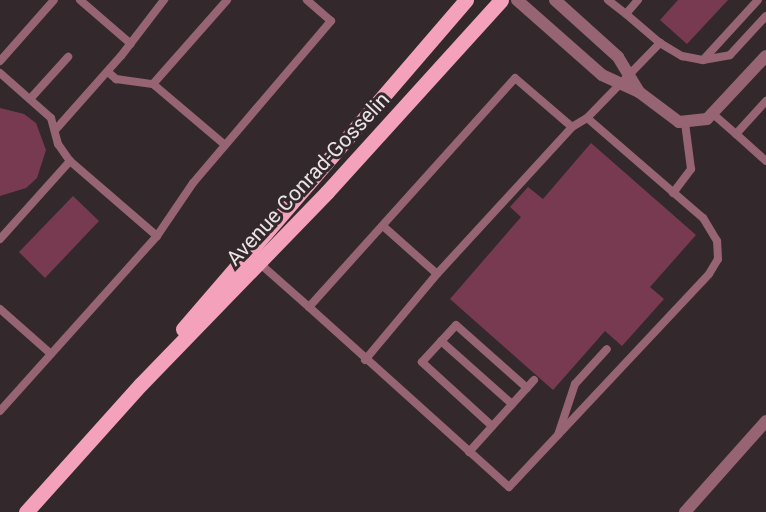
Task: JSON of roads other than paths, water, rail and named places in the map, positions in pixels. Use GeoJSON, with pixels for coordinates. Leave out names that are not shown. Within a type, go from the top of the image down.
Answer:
{"type":"FeatureCollection","features":[{"type":"Feature","properties":{"kind":"main road","name":"Avenue Conrad-Gosselin"},"geometry":{"type":"LineString","coordinates":[[141,384],[221,280],[466,0]]}},
{"type":"Feature","properties":{"kind":"main road","name":"Avenue Conrad-Gosselin"},"geometry":{"type":"LineString","coordinates":[[26,512],[141,384],[258,262],[501,0]]}},
{"type":"Feature","properties":{"kind":"street"},"geometry":{"type":"LineString","coordinates":[[517,0],[602,75],[624,79],[672,119],[685,123],[700,122],[713,114],[766,56]]}},
{"type":"Feature","properties":{"kind":"street"},"geometry":{"type":"LineString","coordinates":[[555,0],[618,57],[624,79]]}},
{"type":"Feature","properties":{"kind":"street"},"geometry":{"type":"LineString","coordinates":[[685,512],[766,421]]}},
{"type":"Feature","properties":{"kind":"lane"},"geometry":{"type":"LineString","coordinates":[[0,61],[54,0]]}},
{"type":"Feature","properties":{"kind":"lane"},"geometry":{"type":"LineString","coordinates":[[80,0],[131,44]]}},
{"type":"Feature","properties":{"kind":"lane"},"geometry":{"type":"LineString","coordinates":[[57,128],[108,72],[164,0]]}},
{"type":"Feature","properties":{"kind":"lane"},"geometry":{"type":"LineString","coordinates":[[153,84],[227,0]]}},
{"type":"Feature","properties":{"kind":"lane"},"geometry":{"type":"LineString","coordinates":[[0,411],[157,236],[193,183],[331,21],[307,0]]}},
{"type":"Feature","properties":{"kind":"lane"},"geometry":{"type":"LineString","coordinates":[[608,0],[660,43],[682,56],[703,60],[730,55],[766,16]]}},
{"type":"Feature","properties":{"kind":"lane"},"geometry":{"type":"LineString","coordinates":[[626,14],[638,0]]}},
{"type":"Feature","properties":{"kind":"lane"},"geometry":{"type":"LineString","coordinates":[[703,60],[758,0]]}},
{"type":"Feature","properties":{"kind":"lane"},"geometry":{"type":"LineString","coordinates":[[365,360],[437,274],[572,128],[587,118],[660,43]]}},
{"type":"Feature","properties":{"kind":"lane"},"geometry":{"type":"LineString","coordinates":[[30,99],[68,57]]}},
{"type":"Feature","properties":{"kind":"lane"},"geometry":{"type":"LineString","coordinates":[[0,72],[57,128],[58,144],[70,162],[157,236]]}},
{"type":"Feature","properties":{"kind":"lane"},"geometry":{"type":"LineString","coordinates":[[108,72],[116,79],[153,84],[225,145]]}},
{"type":"Feature","properties":{"kind":"lane"},"geometry":{"type":"LineString","coordinates":[[309,308],[515,78],[572,128]]}},
{"type":"Feature","properties":{"kind":"lane"},"geometry":{"type":"LineString","coordinates":[[736,134],[766,101]]}},
{"type":"Feature","properties":{"kind":"lane"},"geometry":{"type":"LineString","coordinates":[[713,114],[766,161]]}},
{"type":"Feature","properties":{"kind":"lane"},"geometry":{"type":"LineString","coordinates":[[258,262],[509,487],[558,435],[580,416],[716,266],[718,249],[713,232],[703,218],[587,118]]}},
{"type":"Feature","properties":{"kind":"lane"},"geometry":{"type":"LineString","coordinates":[[673,193],[691,169],[685,123]]}},
{"type":"Feature","properties":{"kind":"lane"},"geometry":{"type":"LineString","coordinates":[[0,239],[4,228],[70,162]]}},
{"type":"Feature","properties":{"kind":"lane"},"geometry":{"type":"LineString","coordinates":[[382,226],[437,274]]}},
{"type":"Feature","properties":{"kind":"lane"},"geometry":{"type":"LineString","coordinates":[[0,309],[51,354]]}},
{"type":"Feature","properties":{"kind":"lane"},"geometry":{"type":"LineString","coordinates":[[492,426],[422,362],[441,341],[456,325],[527,388]]}},
{"type":"Feature","properties":{"kind":"lane"},"geometry":{"type":"LineString","coordinates":[[441,341],[512,404]]}},
{"type":"Feature","properties":{"kind":"lane"},"geometry":{"type":"LineString","coordinates":[[558,435],[575,384],[607,349]]}},
{"type":"Feature","properties":{"kind":"lane"},"geometry":{"type":"LineString","coordinates":[[469,452],[534,380]]}}]}
